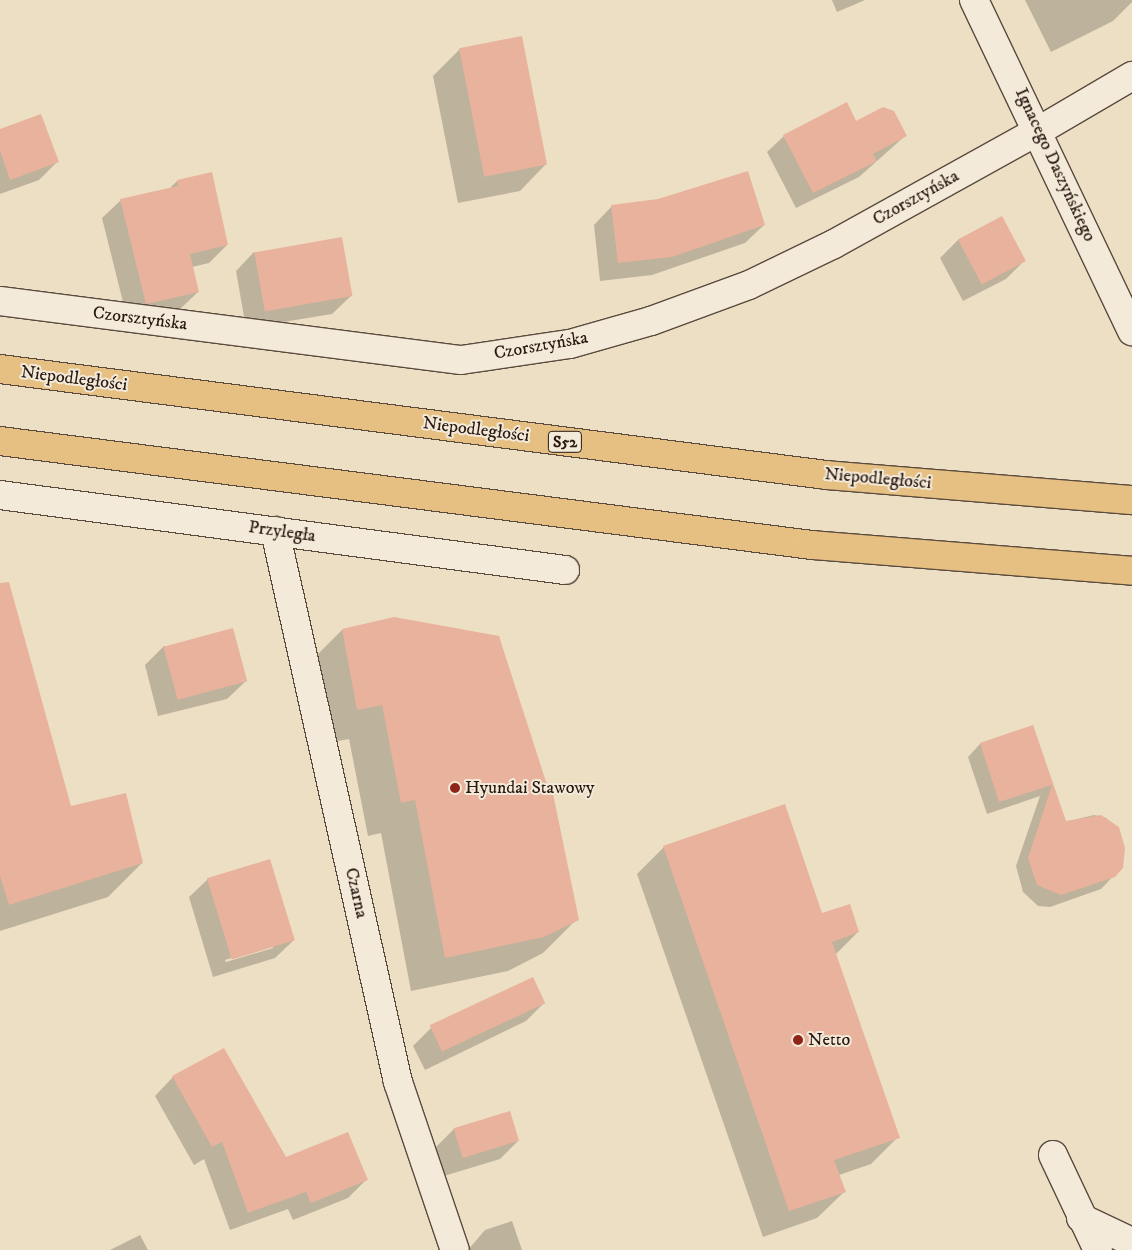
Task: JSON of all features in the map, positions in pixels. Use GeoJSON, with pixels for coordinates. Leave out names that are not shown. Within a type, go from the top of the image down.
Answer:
{"type":"FeatureCollection","features":[{"type":"Feature","properties":{"kind":"highway","name":"Niepodległości"},"geometry":{"type":"LineString","coordinates":[[0,369],[826,474],[1132,500]]}},
{"type":"Feature","properties":{"kind":"highway"},"geometry":{"type":"LineString","coordinates":[[0,441],[812,545],[1132,571]]}},
{"type":"Feature","properties":{"kind":"street","name":"Ignacego Daszyńskiego"},"geometry":{"type":"LineString","coordinates":[[974,0],[1040,130],[1132,331]]}},
{"type":"Feature","properties":{"kind":"street","name":"Czorsztyńska"},"geometry":{"type":"LineString","coordinates":[[0,301],[461,360],[570,344],[651,321],[749,285],[834,244],[1040,130],[1132,76]]}},
{"type":"Feature","properties":{"kind":"street","name":"Przyległa"},"geometry":{"type":"LineString","coordinates":[[0,495],[565,570]]}},
{"type":"Feature","properties":{"kind":"street","name":"Czarna"},"geometry":{"type":"LineString","coordinates":[[275,531],[398,1082],[455,1250]]}},
{"type":"Feature","properties":{"kind":"street"},"geometry":{"type":"LineString","coordinates":[[1053,1155],[1081,1218],[1098,1250]]}},
{"type":"Feature","properties":{"kind":"street"},"geometry":{"type":"LineString","coordinates":[[1081,1218],[1132,1242]]}},
{"type":"Feature","properties":{"kind":"building"},"geometry":{"type":"Polygon","coordinates":[[[522,36],[547,165],[484,177],[459,48],[522,36]]]}},
{"type":"Feature","properties":{"kind":"building"},"geometry":{"type":"Polygon","coordinates":[[[847,102],[856,121],[883,107],[894,111],[907,136],[873,154],[877,161],[813,193],[783,135],[847,102]]]}},
{"type":"Feature","properties":{"kind":"building"},"geometry":{"type":"Polygon","coordinates":[[[41,114],[59,162],[10,180],[0,151],[0,129],[41,114]]]}},
{"type":"Feature","properties":{"kind":"building"},"geometry":{"type":"Polygon","coordinates":[[[748,171],[765,225],[672,257],[618,263],[611,205],[658,199],[748,171]]]}},
{"type":"Feature","properties":{"kind":"building"},"geometry":{"type":"Polygon","coordinates":[[[212,172],[228,245],[190,254],[199,292],[146,304],[120,199],[178,186],[177,180],[212,172]]]}},
{"type":"Feature","properties":{"kind":"building"},"geometry":{"type":"Polygon","coordinates":[[[1002,216],[1026,261],[982,285],[958,239],[1002,216]]]}},
{"type":"Feature","properties":{"kind":"building"},"geometry":{"type":"Polygon","coordinates":[[[342,237],[352,296],[265,312],[254,252],[342,237]]]}},
{"type":"Feature","properties":{"kind":"building"},"geometry":{"type":"Polygon","coordinates":[[[9,582],[71,806],[126,793],[143,863],[9,905],[0,876],[0,583],[9,582]]]}},
{"type":"Feature","properties":{"kind":"building","name":"Hyundai Stawowy"},"geometry":{"type":"Polygon","coordinates":[[[394,617],[499,636],[547,785],[551,784],[579,920],[544,937],[445,958],[415,800],[401,803],[382,705],[357,710],[342,629],[394,617]]]}},
{"type":"Feature","properties":{"kind":"building"},"geometry":{"type":"Polygon","coordinates":[[[233,628],[247,681],[178,700],[163,647],[233,628]]]}},
{"type":"Feature","properties":{"kind":"building"},"geometry":{"type":"Polygon","coordinates":[[[1033,725],[1066,821],[1101,815],[1119,827],[1125,848],[1123,868],[1115,877],[1061,895],[1037,885],[1028,858],[1052,785],[999,802],[980,743],[1033,725]]]}},
{"type":"Feature","properties":{"kind":"building","name":"Netto"},"geometry":{"type":"Polygon","coordinates":[[[785,804],[822,913],[850,904],[859,932],[832,942],[900,1138],[834,1160],[846,1192],[789,1211],[663,846],[785,804]]]}},
{"type":"Feature","properties":{"kind":"building"},"geometry":{"type":"Polygon","coordinates":[[[270,859],[295,940],[232,960],[207,878],[270,859]]]}},
{"type":"Feature","properties":{"kind":"building"},"geometry":{"type":"Polygon","coordinates":[[[533,977],[545,1003],[442,1051],[430,1025],[533,977]]]}},
{"type":"Feature","properties":{"kind":"building"},"geometry":{"type":"Polygon","coordinates":[[[224,1048],[286,1157],[348,1132],[368,1180],[311,1203],[306,1192],[248,1213],[222,1142],[212,1147],[172,1076],[224,1048]]]}},
{"type":"Feature","properties":{"kind":"building"},"geometry":{"type":"Polygon","coordinates":[[[510,1111],[519,1141],[463,1158],[454,1128],[510,1111]]]}},
{"type":"Feature","properties":{"kind":"place","name":"Hyundai Stawowy"},"geometry":{"type":"Point","coordinates":[455,788]}},
{"type":"Feature","properties":{"kind":"place","name":"Netto"},"geometry":{"type":"Point","coordinates":[798,1040]}}]}
